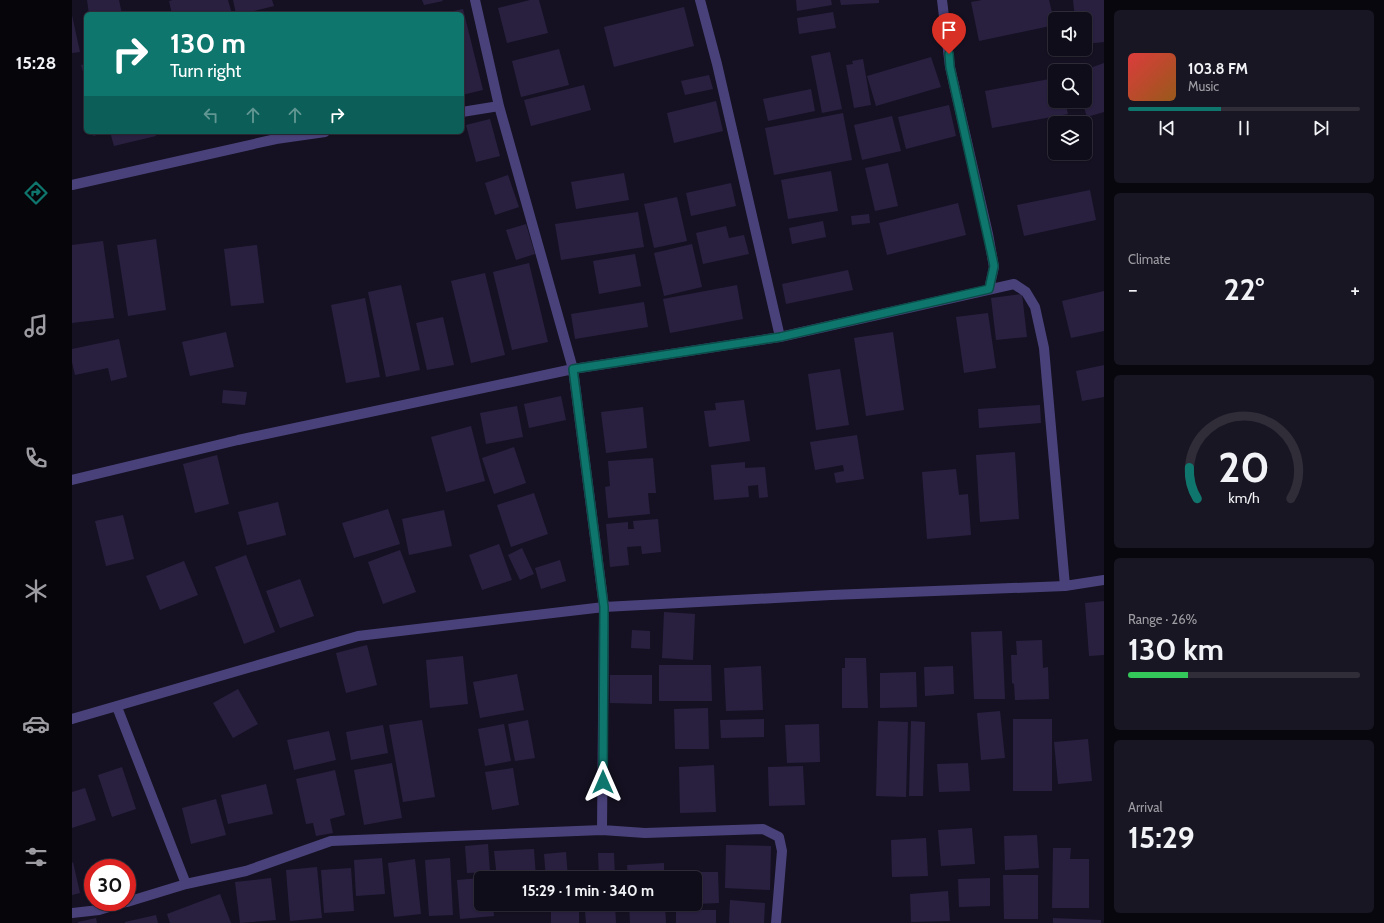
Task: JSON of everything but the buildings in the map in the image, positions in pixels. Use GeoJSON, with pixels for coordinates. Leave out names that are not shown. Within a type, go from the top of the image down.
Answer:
{"type":"FeatureCollection","features":[{"type":"Feature","properties":{"kind":"street"},"geometry":{"type":"LineString","coordinates":[[475,0],[500,106],[573,369],[604,607],[602,830]]}},
{"type":"Feature","properties":{"kind":"street"},"geometry":{"type":"LineString","coordinates":[[700,0],[717,64],[780,337]]}},
{"type":"Feature","properties":{"kind":"street"},"geometry":{"type":"LineString","coordinates":[[942,0],[950,67],[994,266],[989,289]]}},
{"type":"Feature","properties":{"kind":"street"},"geometry":{"type":"LineString","coordinates":[[464,112],[500,106]]}},
{"type":"Feature","properties":{"kind":"street"},"geometry":{"type":"LineString","coordinates":[[72,185],[276,139],[311,134]]}},
{"type":"Feature","properties":{"kind":"street"},"geometry":{"type":"LineString","coordinates":[[72,480],[238,440],[573,369],[780,337],[1014,284],[1026,292],[1034,307],[1044,348],[1065,586]]}},
{"type":"Feature","properties":{"kind":"street"},"geometry":{"type":"LineString","coordinates":[[72,719],[358,636],[604,607],[831,595],[1065,586],[1104,580]]}},
{"type":"Feature","properties":{"kind":"street"},"geometry":{"type":"LineString","coordinates":[[117,707],[186,884]]}},
{"type":"Feature","properties":{"kind":"street"},"geometry":{"type":"LineString","coordinates":[[136,899],[186,884],[246,871],[331,840],[602,830],[645,833],[763,829],[779,837],[782,851],[776,923]]}},
{"type":"Feature","properties":{"kind":"street"},"geometry":{"type":"LineString","coordinates":[[72,913],[90,911]]}},
{"type":"Feature","properties":{"kind":"route"},"geometry":{"type":"LineString","coordinates":[[603,782],[604,607],[573,369],[780,337],[989,289],[994,266],[950,67],[949,54]]}}]}
